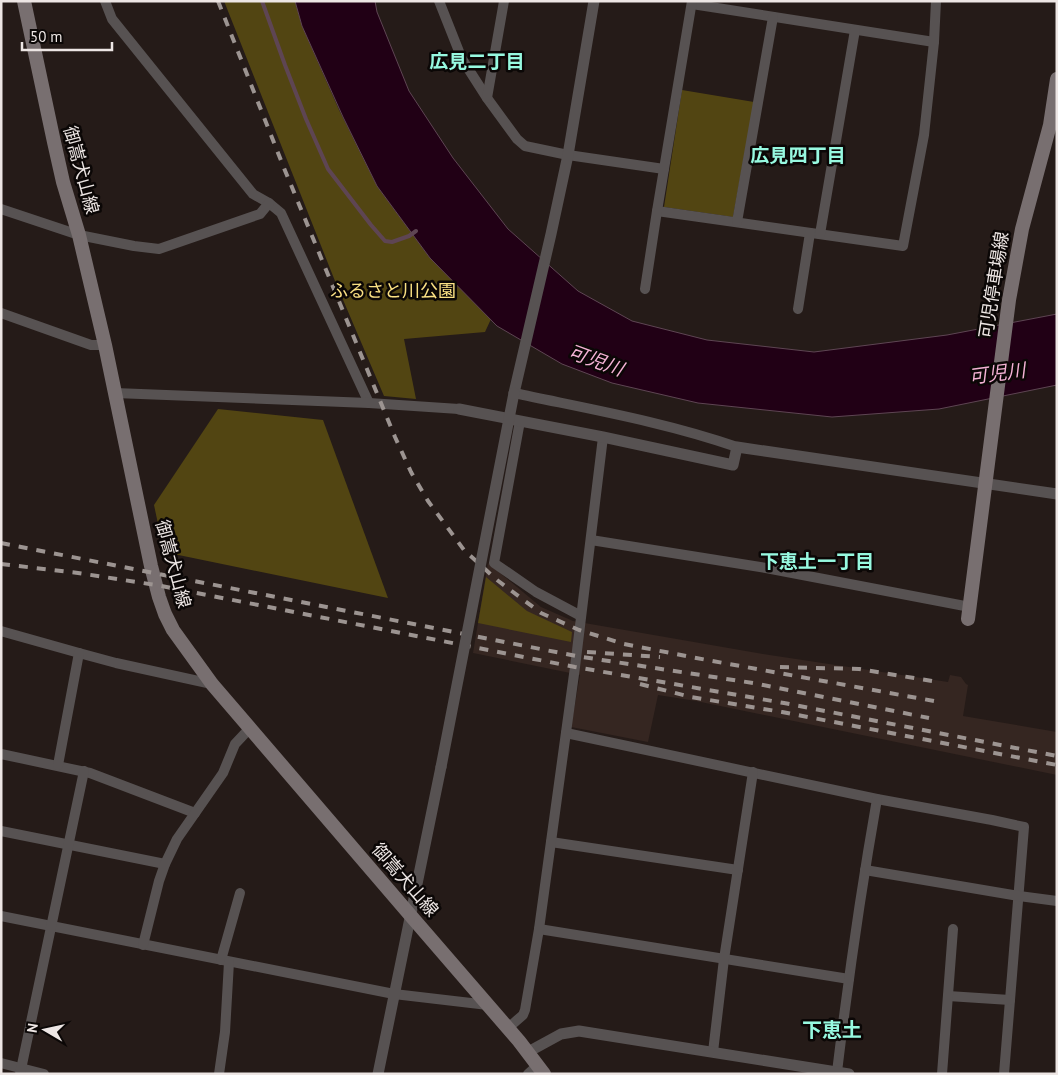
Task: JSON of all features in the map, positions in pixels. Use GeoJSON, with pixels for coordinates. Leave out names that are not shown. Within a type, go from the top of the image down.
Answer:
{"type":"FeatureCollection","features":[{"type":"Feature","properties":{"kind":"main road","name":"御嵩犬山線"},"geometry":{"type":"LineString","coordinates":[[24,1],[63,182],[80,235],[106,345],[159,597],[165,614],[173,630],[212,684],[508,1028],[528,1052],[536,1071]]}},
{"type":"Feature","properties":{"kind":"main road","name":"可児停車場線"},"geometry":{"type":"LineString","coordinates":[[969,613],[1009,300],[1022,229],[1050,125],[1057,80]]}},
{"type":"Feature","properties":{"kind":"street"},"geometry":{"type":"LineString","coordinates":[[105,1],[112,19],[253,194],[270,203],[281,212],[369,403]]}},
{"type":"Feature","properties":{"kind":"street"},"geometry":{"type":"LineString","coordinates":[[439,1],[462,59],[486,98],[524,146],[664,169]]}},
{"type":"Feature","properties":{"kind":"street"},"geometry":{"type":"LineString","coordinates":[[486,98],[504,1]]}},
{"type":"Feature","properties":{"kind":"street"},"geometry":{"type":"LineString","coordinates":[[378,1074],[441,767],[514,392],[568,154],[594,1]]}},
{"type":"Feature","properties":{"kind":"street"},"geometry":{"type":"LineString","coordinates":[[657,210],[902,246],[924,135],[934,42],[936,1]]}},
{"type":"Feature","properties":{"kind":"street"},"geometry":{"type":"LineString","coordinates":[[645,289],[692,3],[934,42]]}},
{"type":"Feature","properties":{"kind":"street"},"geometry":{"type":"LineString","coordinates":[[737,222],[773,17]]}},
{"type":"Feature","properties":{"kind":"street"},"geometry":{"type":"LineString","coordinates":[[798,309],[815,233],[854,30]]}},
{"type":"Feature","properties":{"kind":"street"},"geometry":{"type":"LineString","coordinates":[[1,209],[80,235],[159,249],[260,214],[270,203]]}},
{"type":"Feature","properties":{"kind":"street"},"geometry":{"type":"LineString","coordinates":[[1,313],[91,345],[106,345]]}},
{"type":"Feature","properties":{"kind":"street"},"geometry":{"type":"LineString","coordinates":[[514,392],[702,435],[737,447],[1057,494]]}},
{"type":"Feature","properties":{"kind":"street"},"geometry":{"type":"LineString","coordinates":[[115,393],[369,403],[459,409],[733,465],[737,447]]}},
{"type":"Feature","properties":{"kind":"street"},"geometry":{"type":"LineString","coordinates":[[520,421],[494,563],[536,592],[581,616]]}},
{"type":"Feature","properties":{"kind":"street"},"geometry":{"type":"LineString","coordinates":[[508,1028],[525,1010],[539,929],[603,437]]}},
{"type":"Feature","properties":{"kind":"street"},"geometry":{"type":"LineString","coordinates":[[591,540],[766,568],[969,613]]}},
{"type":"Feature","properties":{"kind":"street"},"geometry":{"type":"LineString","coordinates":[[1,631],[79,653],[212,684]]}},
{"type":"Feature","properties":{"kind":"street"},"geometry":{"type":"LineString","coordinates":[[58,765],[79,653]]}},
{"type":"Feature","properties":{"kind":"street"},"geometry":{"type":"LineString","coordinates":[[143,945],[159,881],[177,839],[222,773],[235,744],[250,728]]}},
{"type":"Feature","properties":{"kind":"street"},"geometry":{"type":"LineString","coordinates":[[566,733],[877,799],[1024,827],[1004,1074]]}},
{"type":"Feature","properties":{"kind":"street"},"geometry":{"type":"LineString","coordinates":[[1,754],[90,772],[195,813]]}},
{"type":"Feature","properties":{"kind":"street"},"geometry":{"type":"LineString","coordinates":[[21,1071],[84,771]]}},
{"type":"Feature","properties":{"kind":"street"},"geometry":{"type":"LineString","coordinates":[[713,1052],[724,960],[752,772]]}},
{"type":"Feature","properties":{"kind":"street"},"geometry":{"type":"LineString","coordinates":[[836,1072],[877,799]]}},
{"type":"Feature","properties":{"kind":"street"},"geometry":{"type":"LineString","coordinates":[[1,831],[165,864]]}},
{"type":"Feature","properties":{"kind":"street"},"geometry":{"type":"LineString","coordinates":[[551,842],[738,870]]}},
{"type":"Feature","properties":{"kind":"street"},"geometry":{"type":"LineString","coordinates":[[865,870],[1057,902]]}},
{"type":"Feature","properties":{"kind":"street"},"geometry":{"type":"LineString","coordinates":[[219,1074],[225,1032],[225,961],[240,893]]}},
{"type":"Feature","properties":{"kind":"street"},"geometry":{"type":"LineString","coordinates":[[1,916],[394,994],[488,1005]]}},
{"type":"Feature","properties":{"kind":"street"},"geometry":{"type":"LineString","coordinates":[[539,929],[849,979]]}},
{"type":"Feature","properties":{"kind":"street"},"geometry":{"type":"LineString","coordinates":[[942,1074],[953,929]]}},
{"type":"Feature","properties":{"kind":"street"},"geometry":{"type":"LineString","coordinates":[[948,996],[1010,1000]]}},
{"type":"Feature","properties":{"kind":"street"},"geometry":{"type":"LineString","coordinates":[[528,1052],[561,1034],[579,1031],[848,1074]]}},
{"type":"Feature","properties":{"kind":"street"},"geometry":{"type":"LineString","coordinates":[[1,1063],[21,1071],[44,1074]]}},
{"type":"Feature","properties":{"kind":"shaded area"},"geometry":{"type":"Polygon","coordinates":[[[488,563],[541,607],[573,621],[763,654],[948,682],[950,675],[961,677],[968,685],[963,716],[1057,732],[1057,775],[696,701],[658,695],[648,742],[571,727],[580,675],[473,653],[488,563]]]}},
{"type":"Feature","properties":{"kind":"green space","name":"ふるさと川公園"},"geometry":{"type":"Polygon","coordinates":[[[224,1],[295,1],[302,26],[339,110],[377,186],[430,258],[491,319],[485,332],[404,339],[416,399],[384,396],[335,281],[224,1]]]}},
{"type":"Feature","properties":{"kind":"green space"},"geometry":{"type":"Polygon","coordinates":[[[682,90],[754,102],[733,217],[664,207],[682,90]]]}},
{"type":"Feature","properties":{"kind":"green space"},"geometry":{"type":"Polygon","coordinates":[[[218,409],[323,420],[388,598],[164,552],[154,505],[218,409]]]}},
{"type":"Feature","properties":{"kind":"green space"},"geometry":{"type":"Polygon","coordinates":[[[486,577],[527,611],[572,632],[571,642],[478,623],[486,577]]]}},
{"type":"Feature","properties":{"kind":"water","name":"可児川"},"geometry":{"type":"Polygon","coordinates":[[[295,1],[375,1],[377,12],[409,91],[453,158],[508,229],[578,291],[632,321],[707,340],[814,352],[947,335],[1057,314],[1057,385],[939,409],[832,417],[698,403],[612,383],[562,364],[497,326],[430,258],[377,186],[302,26],[295,1]]]}},
{"type":"Feature","properties":{"kind":"waterway"},"geometry":{"type":"LineString","coordinates":[[262,1],[306,119],[328,169],[385,241],[392,242],[409,236],[416,231]]}},
{"type":"Feature","properties":{"kind":"railway"},"geometry":{"type":"LineString","coordinates":[[218,1],[284,168],[395,437],[411,472],[428,501],[464,550],[497,580],[541,613],[579,630],[624,644],[934,701]]}},
{"type":"Feature","properties":{"kind":"railway"},"geometry":{"type":"LineString","coordinates":[[1,543],[576,656],[753,683],[929,718]]}},
{"type":"Feature","properties":{"kind":"railway"},"geometry":{"type":"LineString","coordinates":[[1,564],[156,585],[575,667],[784,703],[1057,756]]}},
{"type":"Feature","properties":{"kind":"railway"},"geometry":{"type":"LineString","coordinates":[[587,652],[660,657]]}},
{"type":"Feature","properties":{"kind":"railway"},"geometry":{"type":"LineString","coordinates":[[780,667],[859,669],[938,682]]}},
{"type":"Feature","properties":{"kind":"railway"},"geometry":{"type":"LineString","coordinates":[[640,684],[691,697],[782,712],[1057,765]]}},
{"type":"Feature","properties":{"kind":"district","name":"広見二丁目"},"geometry":{"type":"Point","coordinates":[477,61]}},
{"type":"Feature","properties":{"kind":"district","name":"広見四丁目"},"geometry":{"type":"Point","coordinates":[798,155]}},
{"type":"Feature","properties":{"kind":"district","name":"下恵土一丁目"},"geometry":{"type":"Point","coordinates":[817,561]}},
{"type":"Feature","properties":{"kind":"district","name":"下恵土"},"geometry":{"type":"Point","coordinates":[832,1030]}}]}
